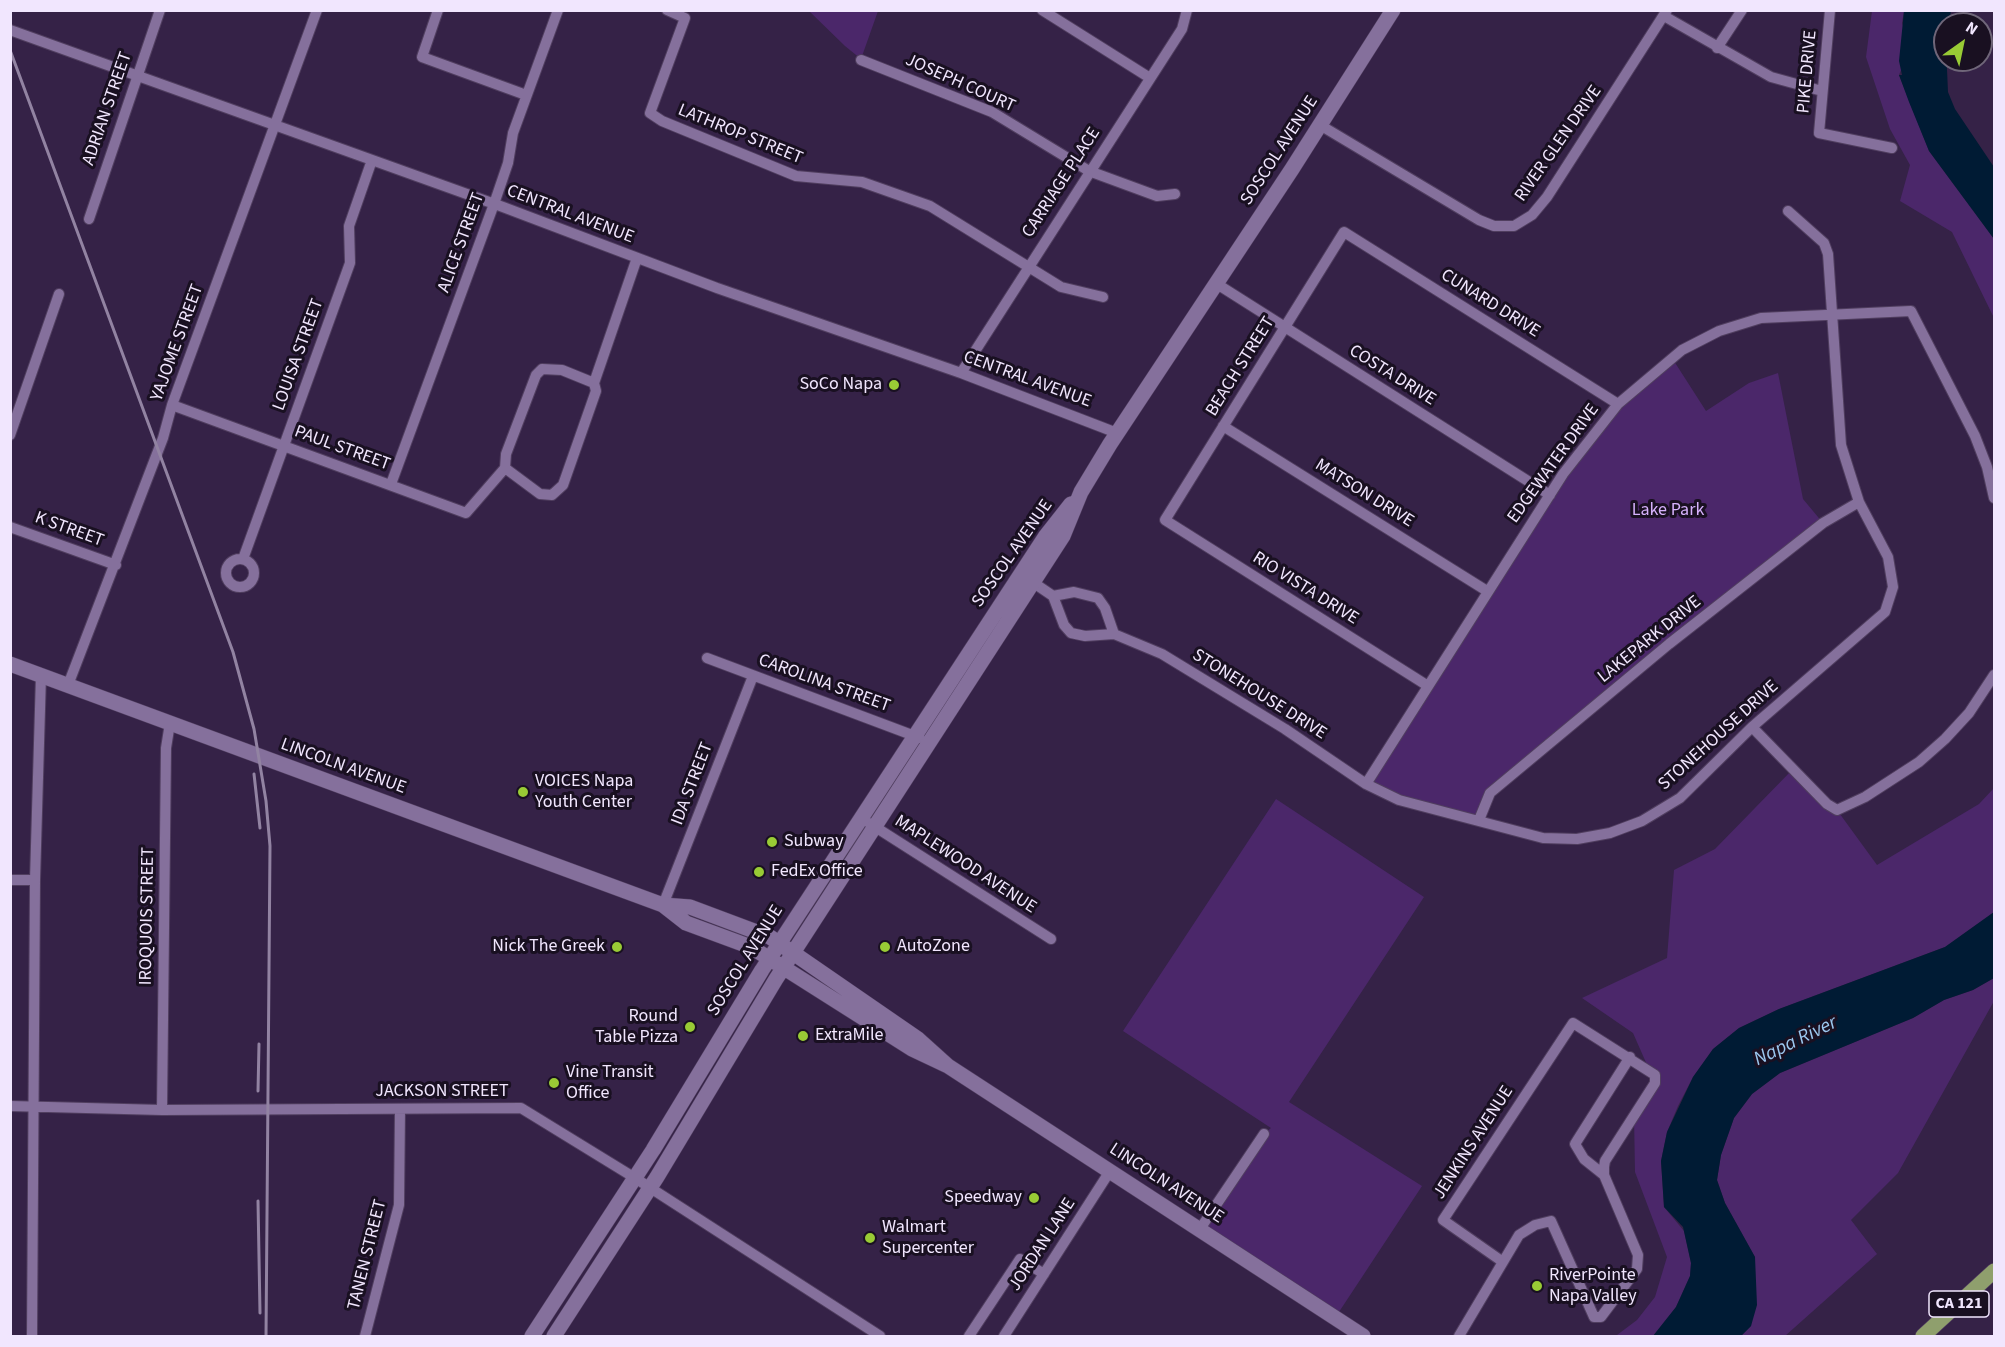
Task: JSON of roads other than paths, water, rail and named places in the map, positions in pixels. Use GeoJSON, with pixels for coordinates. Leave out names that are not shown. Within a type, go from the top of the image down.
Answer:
{"type":"FeatureCollection","features":[{"type":"Feature","properties":{"kind":"main road","name":"SOSCOL AVENUE"},"geometry":{"type":"LineString","coordinates":[[532,1336],[635,1178],[780,943],[868,822],[1027,578],[1063,536],[1081,492],[1117,433],[1217,284],[1393,10]]}},
{"type":"Feature","properties":{"kind":"main road","name":"LINCOLN AVENUE"},"geometry":{"type":"LineString","coordinates":[[10,664],[663,905],[690,907],[780,943],[918,1039],[948,1066]]}},
{"type":"Feature","properties":{"kind":"main road","name":"SOSCOL AVENUE"},"geometry":{"type":"LineString","coordinates":[[554,1336],[651,1188],[794,952],[868,822]]}},
{"type":"Feature","properties":{"kind":"main road","name":"LINCOLN AVENUE"},"geometry":{"type":"LineString","coordinates":[[663,905],[686,922],[738,941],[770,959],[912,1049],[948,1066],[1363,1336]]}},
{"type":"Feature","properties":{"kind":"main road","name":"CA 121"},"geometry":{"type":"LineString","coordinates":[[1923,1336],[1995,1271]]}},
{"type":"Feature","properties":{"kind":"street","name":"ADRIAN STREET"},"geometry":{"type":"LineString","coordinates":[[89,219],[160,10]]}},
{"type":"Feature","properties":{"kind":"street","name":"YAJOME STREET"},"geometry":{"type":"LineString","coordinates":[[68,685],[116,565],[172,405],[317,10]]}},
{"type":"Feature","properties":{"kind":"street"},"geometry":{"type":"LineString","coordinates":[[438,10],[422,57],[526,95]]}},
{"type":"Feature","properties":{"kind":"street","name":"ALICE STREET"},"geometry":{"type":"LineString","coordinates":[[391,484],[494,204],[526,95],[558,10]]}},
{"type":"Feature","properties":{"kind":"street","name":"LATHROP STREET"},"geometry":{"type":"LineString","coordinates":[[667,10],[685,18],[650,113],[662,121],[796,176],[862,182],[930,206],[1028,268]]}},
{"type":"Feature","properties":{"kind":"street"},"geometry":{"type":"LineString","coordinates":[[1042,10],[1150,78]]}},
{"type":"Feature","properties":{"kind":"street","name":"CARRIAGE PLACE"},"geometry":{"type":"LineString","coordinates":[[961,373],[1182,29],[1186,10]]}},
{"type":"Feature","properties":{"kind":"street"},"geometry":{"type":"LineString","coordinates":[[1717,48],[1742,10]]}},
{"type":"Feature","properties":{"kind":"street","name":"PIKE DRIVE"},"geometry":{"type":"LineString","coordinates":[[1830,10],[1819,133],[1893,148]]}},
{"type":"Feature","properties":{"kind":"street"},"geometry":{"type":"LineString","coordinates":[[1666,13],[1717,48],[1771,77],[1822,91]]}},
{"type":"Feature","properties":{"kind":"street","name":"RIVER GLEN DRIVE"},"geometry":{"type":"LineString","coordinates":[[1320,125],[1479,220],[1494,226],[1514,226],[1532,215],[1547,196],[1666,13]]}},
{"type":"Feature","properties":{"kind":"street","name":"CENTRAL AVENUE"},"geometry":{"type":"LineString","coordinates":[[10,30],[961,373],[1117,433]]}},
{"type":"Feature","properties":{"kind":"street","name":"JOSEPH COURT"},"geometry":{"type":"LineString","coordinates":[[861,60],[992,112],[1089,171],[1157,196],[1175,194]]}},
{"type":"Feature","properties":{"kind":"street","name":"LOUISA STREET"},"geometry":{"type":"LineString","coordinates":[[243,559],[350,263],[349,226],[372,160]]}},
{"type":"Feature","properties":{"kind":"street","name":"STONEHOUSE DRIVE"},"geometry":{"type":"LineString","coordinates":[[1053,596],[1064,625],[1071,633],[1085,636],[1114,634],[1162,654],[1366,784],[1399,800],[1543,838],[1577,839],[1610,833],[1642,821],[1680,798],[1752,727],[1885,612],[1893,587],[1888,557],[1859,502],[1841,446],[1828,254],[1824,243],[1788,212]]}},
{"type":"Feature","properties":{"kind":"street","name":"BEACH STREET"},"geometry":{"type":"LineString","coordinates":[[1165,520],[1344,232]]}},
{"type":"Feature","properties":{"kind":"street","name":"CUNARD DRIVE"},"geometry":{"type":"LineString","coordinates":[[1344,232],[1618,404]]}},
{"type":"Feature","properties":{"kind":"street"},"geometry":{"type":"LineString","coordinates":[[594,383],[562,370],[542,369],[536,375],[506,454],[505,468],[540,494],[552,495],[563,485],[596,391],[594,383],[637,258]]}},
{"type":"Feature","properties":{"kind":"street"},"geometry":{"type":"LineString","coordinates":[[1028,268],[1061,287],[1103,297]]}},
{"type":"Feature","properties":{"kind":"street","name":"COSTA DRIVE"},"geometry":{"type":"LineString","coordinates":[[1217,284],[1550,495]]}},
{"type":"Feature","properties":{"kind":"street"},"geometry":{"type":"LineString","coordinates":[[10,435],[59,294]]}},
{"type":"Feature","properties":{"kind":"street","name":"EDGEWATER DRIVE"},"geometry":{"type":"LineString","coordinates":[[1366,784],[1550,495],[1618,404],[1682,350],[1719,331],[1761,318],[1911,311],[1975,436],[1987,467],[1995,498]]}},
{"type":"Feature","properties":{"kind":"street","name":"PAUL STREET"},"geometry":{"type":"LineString","coordinates":[[172,405],[466,513],[505,468]]}},
{"type":"Feature","properties":{"kind":"street","name":"MATSON DRIVE"},"geometry":{"type":"LineString","coordinates":[[1223,426],[1487,591]]}},
{"type":"Feature","properties":{"kind":"street","name":"LAKEPARK DRIVE"},"geometry":{"type":"LineString","coordinates":[[1479,820],[1490,793],[1669,644],[1823,522],[1859,502]]}},
{"type":"Feature","properties":{"kind":"street","name":"RIO VISTA DRIVE"},"geometry":{"type":"LineString","coordinates":[[1165,520],[1428,686]]}},
{"type":"Feature","properties":{"kind":"street","name":"K STREET"},"geometry":{"type":"LineString","coordinates":[[10,527],[116,565]]}},
{"type":"Feature","properties":{"kind":"street"},"geometry":{"type":"LineString","coordinates":[[1027,578],[1053,596],[1074,592],[1098,598],[1105,608],[1114,634]]}},
{"type":"Feature","properties":{"kind":"street","name":"CAROLINA STREET"},"geometry":{"type":"LineString","coordinates":[[707,658],[922,739]]}},
{"type":"Feature","properties":{"kind":"street"},"geometry":{"type":"LineString","coordinates":[[32,1336],[35,880],[41,675]]}},
{"type":"Feature","properties":{"kind":"street","name":"IDA STREET"},"geometry":{"type":"LineString","coordinates":[[663,905],[753,675]]}},
{"type":"Feature","properties":{"kind":"street"},"geometry":{"type":"LineString","coordinates":[[1752,727],[1827,804],[1837,810],[1865,797],[1919,762],[1946,740],[1969,713],[1995,675]]}},
{"type":"Feature","properties":{"kind":"street","name":"IROQUOIS STREET"},"geometry":{"type":"LineString","coordinates":[[162,1110],[166,748],[170,723]]}},
{"type":"Feature","properties":{"kind":"street","name":"MAPLEWOOD AVENUE"},"geometry":{"type":"LineString","coordinates":[[868,822],[1051,939]]}},
{"type":"Feature","properties":{"kind":"street"},"geometry":{"type":"LineString","coordinates":[[10,880],[35,880]]}},
{"type":"Feature","properties":{"kind":"street","name":"JENKINS AVENUE"},"geometry":{"type":"LineString","coordinates":[[1503,1262],[1443,1220],[1573,1023],[1630,1057]]}},
{"type":"Feature","properties":{"kind":"street"},"geometry":{"type":"LineString","coordinates":[[1459,1336],[1525,1229],[1551,1221],[1591,1314],[1598,1319],[1637,1269],[1638,1255],[1604,1175],[1605,1161],[1655,1083],[1654,1075],[1650,1070],[1630,1057],[1575,1144],[1584,1159],[1604,1175]]}},
{"type":"Feature","properties":{"kind":"street","name":"JACKSON STREET"},"geometry":{"type":"LineString","coordinates":[[10,1106],[162,1110],[521,1108],[651,1188],[880,1336]]}},
{"type":"Feature","properties":{"kind":"street","name":"TANEN STREET"},"geometry":{"type":"LineString","coordinates":[[365,1336],[399,1204],[400,1109]]}},
{"type":"Feature","properties":{"kind":"street"},"geometry":{"type":"LineString","coordinates":[[1200,1229],[1264,1134]]}},
{"type":"Feature","properties":{"kind":"street","name":"JORDAN LANE"},"geometry":{"type":"LineString","coordinates":[[1004,1336],[1110,1171]]}},
{"type":"Feature","properties":{"kind":"street"},"geometry":{"type":"LineString","coordinates":[[969,1336],[1020,1259],[1044,1274]]}},
{"type":"Feature","properties":{"kind":"water"},"geometry":{"type":"Polygon","coordinates":[[[1904,11],[1951,11],[1933,12],[1933,72],[1947,72],[1948,92],[1955,109],[1994,167],[1994,239],[1929,151],[1899,75],[1902,75],[1899,61],[1904,11]]]}},
{"type":"Feature","properties":{"kind":"water","name":"Napa River"},"geometry":{"type":"Polygon","coordinates":[[[1994,912],[1994,978],[1973,990],[1944,1000],[1913,1018],[1780,1073],[1752,1094],[1734,1118],[1721,1155],[1717,1180],[1725,1203],[1755,1257],[1757,1305],[1751,1326],[1741,1336],[1653,1336],[1676,1307],[1690,1276],[1691,1263],[1683,1227],[1664,1207],[1661,1161],[1667,1132],[1693,1077],[1713,1049],[1739,1028],[1779,1009],[1945,947],[1994,912]]]}},
{"type":"Feature","properties":{"kind":"railway"},"geometry":{"type":"LineString","coordinates":[[10,50],[233,652],[254,729],[266,801],[270,846],[266,1336]]}},
{"type":"Feature","properties":{"kind":"railway"},"geometry":{"type":"LineString","coordinates":[[254,774],[260,828]]}},
{"type":"Feature","properties":{"kind":"railway"},"geometry":{"type":"LineString","coordinates":[[258,1091],[259,1044]]}},
{"type":"Feature","properties":{"kind":"railway"},"geometry":{"type":"LineString","coordinates":[[258,1201],[260,1313]]}},
{"type":"Feature","properties":{"kind":"place","name":"SoCo Napa"},"geometry":{"type":"Point","coordinates":[894,385]}},
{"type":"Feature","properties":{"kind":"place","name":"VOICES Napa Youth Center"},"geometry":{"type":"Point","coordinates":[523,792]}},
{"type":"Feature","properties":{"kind":"place","name":"Subway"},"geometry":{"type":"Point","coordinates":[772,842]}},
{"type":"Feature","properties":{"kind":"place","name":"FedEx Office"},"geometry":{"type":"Point","coordinates":[759,872]}},
{"type":"Feature","properties":{"kind":"place","name":"Nick The Greek"},"geometry":{"type":"Point","coordinates":[617,947]}},
{"type":"Feature","properties":{"kind":"place","name":"AutoZone"},"geometry":{"type":"Point","coordinates":[885,947]}},
{"type":"Feature","properties":{"kind":"place","name":"Round Table Pizza"},"geometry":{"type":"Point","coordinates":[690,1027]}},
{"type":"Feature","properties":{"kind":"place","name":"ExtraMile"},"geometry":{"type":"Point","coordinates":[803,1036]}},
{"type":"Feature","properties":{"kind":"place","name":"Vine Transit Office"},"geometry":{"type":"Point","coordinates":[554,1083]}},
{"type":"Feature","properties":{"kind":"place","name":"Speedway"},"geometry":{"type":"Point","coordinates":[1034,1198]}},
{"type":"Feature","properties":{"kind":"place","name":"Walmart Supercenter"},"geometry":{"type":"Point","coordinates":[870,1238]}},
{"type":"Feature","properties":{"kind":"place","name":"RiverPointe Napa Valley"},"geometry":{"type":"Point","coordinates":[1537,1286]}},
{"type":"Feature","properties":{"kind":"park label","name":"Lake Park"},"geometry":{"type":"Point","coordinates":[1668,511]}}]}
